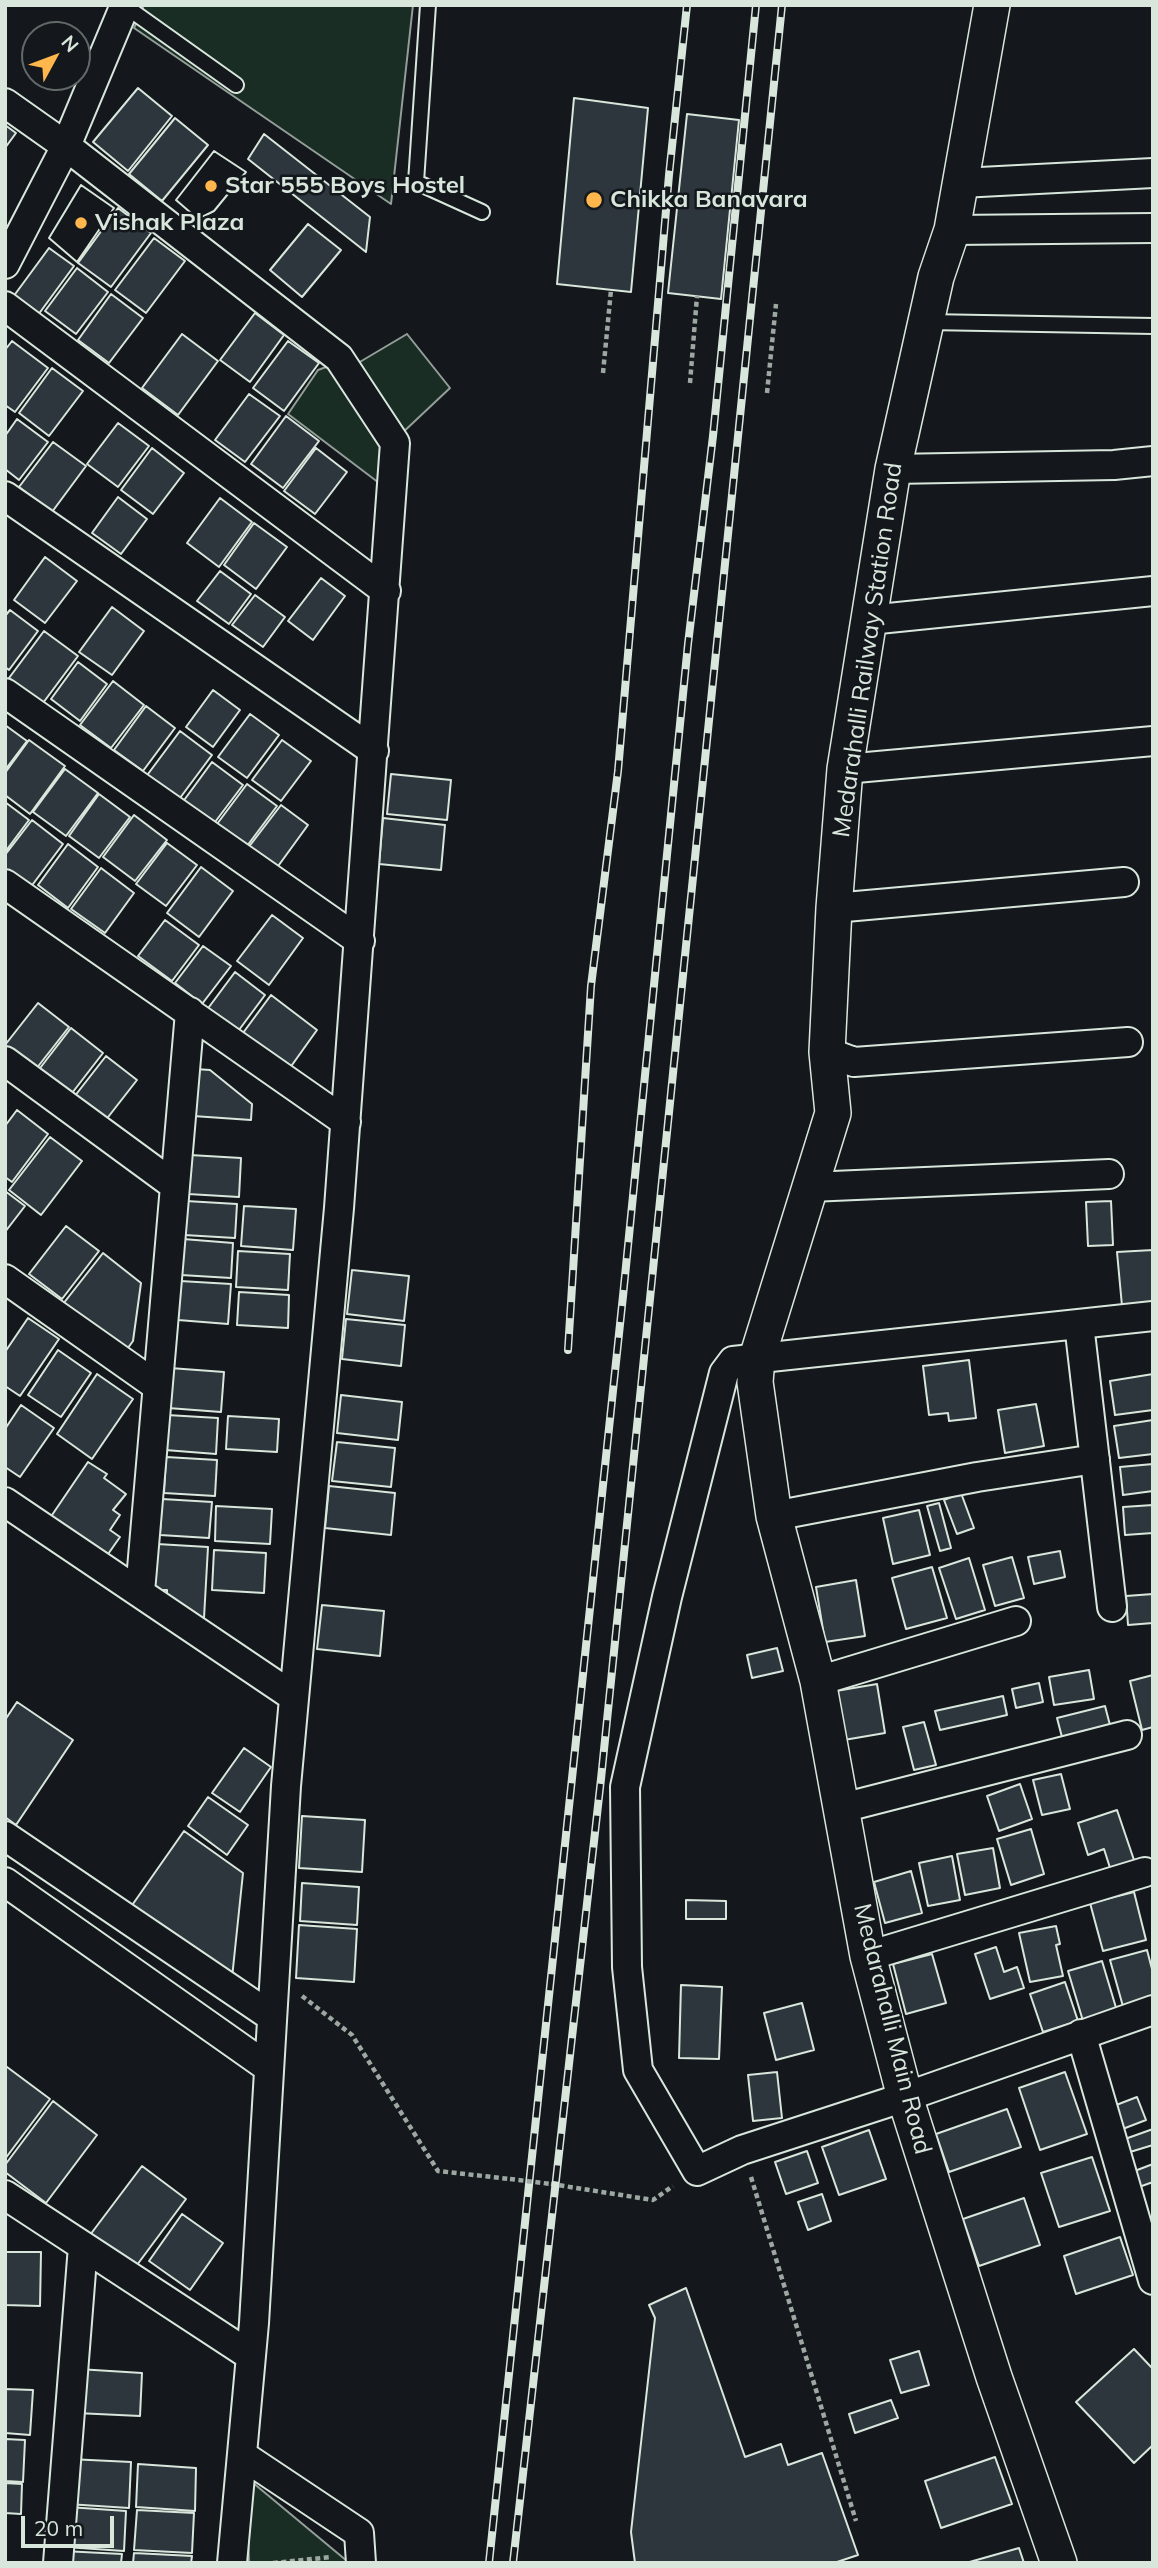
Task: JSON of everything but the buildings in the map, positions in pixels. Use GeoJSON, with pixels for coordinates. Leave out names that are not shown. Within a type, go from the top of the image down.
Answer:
{"type":"FeatureCollection","features":[{"type":"Feature","properties":{"kind":"street"},"geometry":{"type":"LineString","coordinates":[[5,264],[66,146],[125,5]]}},
{"type":"Feature","properties":{"kind":"street","name":"Medarahalli Railway Station Road"},"geometry":{"type":"LineString","coordinates":[[757,1358],[833,1113],[827,1052],[834,908],[845,769],[894,469],[926,322],[952,230],[992,5]]}},
{"type":"Feature","properties":{"kind":"street"},"geometry":{"type":"LineString","coordinates":[[5,103],[66,146],[339,358],[395,443],[346,1122],[294,1697],[251,2356],[232,2563]]}},
{"type":"Feature","properties":{"kind":"street"},"geometry":{"type":"LineString","coordinates":[[961,183],[1153,173]]}},
{"type":"Feature","properties":{"kind":"street"},"geometry":{"type":"LineString","coordinates":[[952,230],[1153,228]]}},
{"type":"Feature","properties":{"kind":"street"},"geometry":{"type":"LineString","coordinates":[[5,306],[386,591]]}},
{"type":"Feature","properties":{"kind":"street"},"geometry":{"type":"LineString","coordinates":[[894,469],[1153,461]]}},
{"type":"Feature","properties":{"kind":"street"},"geometry":{"type":"LineString","coordinates":[[5,496],[374,751]]}},
{"type":"Feature","properties":{"kind":"street"},"geometry":{"type":"LineString","coordinates":[[869,620],[1153,591]]}},
{"type":"Feature","properties":{"kind":"street"},"geometry":{"type":"LineString","coordinates":[[5,693],[360,941]]}},
{"type":"Feature","properties":{"kind":"street"},"geometry":{"type":"LineString","coordinates":[[845,769],[1153,741]]}},
{"type":"Feature","properties":{"kind":"street"},"geometry":{"type":"LineString","coordinates":[[834,908],[1124,882]]}},
{"type":"Feature","properties":{"kind":"street"},"geometry":{"type":"LineString","coordinates":[[5,884],[346,1122]]}},
{"type":"Feature","properties":{"kind":"street"},"geometry":{"type":"LineString","coordinates":[[140,1592],[190,1012]]}},
{"type":"Feature","properties":{"kind":"street"},"geometry":{"type":"LineString","coordinates":[[827,1052],[854,1062],[1128,1042]]}},
{"type":"Feature","properties":{"kind":"street"},"geometry":{"type":"LineString","coordinates":[[5,1061],[174,1185]]}},
{"type":"Feature","properties":{"kind":"street"},"geometry":{"type":"LineString","coordinates":[[810,1187],[1109,1174]]}},
{"type":"Feature","properties":{"kind":"street"},"geometry":{"type":"LineString","coordinates":[[5,1279],[157,1386]]}},
{"type":"Feature","properties":{"kind":"street"},"geometry":{"type":"LineString","coordinates":[[1153,1317],[733,1361],[724,1373],[667,1597],[625,1787],[627,1967],[638,2070],[697,2171],[742,2150],[905,2097],[1153,2010]]}},
{"type":"Feature","properties":{"kind":"street"},"geometry":{"type":"LineString","coordinates":[[1079,1324],[1112,1607]]}},
{"type":"Feature","properties":{"kind":"street","name":"Medarahalli Main Road"},"geometry":{"type":"LineString","coordinates":[[757,1358],[755,1382],[774,1516],[818,1681],[868,1956],[905,2097],[994,2377],[1059,2563]]}},
{"type":"Feature","properties":{"kind":"street"},"geometry":{"type":"LineString","coordinates":[[774,1516],[977,1477],[1095,1459]]}},
{"type":"Feature","properties":{"kind":"street"},"geometry":{"type":"LineString","coordinates":[[5,1502],[294,1697]]}},
{"type":"Feature","properties":{"kind":"street"},"geometry":{"type":"LineString","coordinates":[[818,1681],[1016,1621]]}},
{"type":"Feature","properties":{"kind":"street"},"geometry":{"type":"LineString","coordinates":[[842,1808],[1127,1735]]}},
{"type":"Feature","properties":{"kind":"street"},"geometry":{"type":"LineString","coordinates":[[5,1836],[272,2017]]}},
{"type":"Feature","properties":{"kind":"street"},"geometry":{"type":"LineString","coordinates":[[868,1956],[1145,1871]]}},
{"type":"Feature","properties":{"kind":"street"},"geometry":{"type":"LineString","coordinates":[[5,1882],[269,2068]]}},
{"type":"Feature","properties":{"kind":"street"},"geometry":{"type":"LineString","coordinates":[[1082,2034],[1141,2195],[1153,2280]]}},
{"type":"Feature","properties":{"kind":"street"},"geometry":{"type":"LineString","coordinates":[[5,2195],[251,2356]]}},
{"type":"Feature","properties":{"kind":"street"},"geometry":{"type":"LineString","coordinates":[[58,2563],[83,2246]]}},
{"type":"Feature","properties":{"kind":"street"},"geometry":{"type":"LineString","coordinates":[[242,2455],[359,2533],[361,2558]]}},
{"type":"Feature","properties":{"kind":"lane"},"geometry":{"type":"LineString","coordinates":[[125,5],[236,85]]}},
{"type":"Feature","properties":{"kind":"lane"},"geometry":{"type":"LineString","coordinates":[[428,5],[416,183],[482,212]]}},
{"type":"Feature","properties":{"kind":"lane"},"geometry":{"type":"LineString","coordinates":[[926,322],[1153,326]]}},
{"type":"Feature","properties":{"kind":"path"},"geometry":{"type":"LineString","coordinates":[[603,373],[611,290]]}},
{"type":"Feature","properties":{"kind":"path"},"geometry":{"type":"LineString","coordinates":[[690,383],[697,296]]}},
{"type":"Feature","properties":{"kind":"path"},"geometry":{"type":"LineString","coordinates":[[767,393],[776,304]]}},
{"type":"Feature","properties":{"kind":"path"},"geometry":{"type":"LineString","coordinates":[[275,1976],[352,2035],[438,2171],[551,2184],[653,2200],[697,2171]]}},
{"type":"Feature","properties":{"kind":"path"},"geometry":{"type":"LineString","coordinates":[[742,2150],[856,2521]]}},
{"type":"Feature","properties":{"kind":"path"},"geometry":{"type":"LineString","coordinates":[[273,2563],[361,2558]]}},
{"type":"Feature","properties":{"kind":"green space"},"geometry":{"type":"Polygon","coordinates":[[[144,5],[413,5],[391,204],[134,28],[144,5]]]}},
{"type":"Feature","properties":{"kind":"green space"},"geometry":{"type":"Polygon","coordinates":[[[407,334],[450,388],[399,436],[353,366],[407,334]]]}},
{"type":"Feature","properties":{"kind":"green space"},"geometry":{"type":"Polygon","coordinates":[[[337,363],[389,444],[387,489],[288,414],[318,370],[337,363]]]}},
{"type":"Feature","properties":{"kind":"green space"},"geometry":{"type":"Polygon","coordinates":[[[246,2477],[347,2561],[347,2563],[249,2563],[246,2477]]]}},
{"type":"Feature","properties":{"kind":"railway"},"geometry":{"type":"LineString","coordinates":[[568,1350],[591,986],[618,771],[669,175],[687,5]]}},
{"type":"Feature","properties":{"kind":"railway"},"geometry":{"type":"LineString","coordinates":[[489,2563],[756,5]]}},
{"type":"Feature","properties":{"kind":"railway"},"geometry":{"type":"LineString","coordinates":[[513,2563],[601,1779],[782,5]]}},
{"type":"Feature","properties":{"kind":"place","name":"Star 555 Boys Hostel"},"geometry":{"type":"Point","coordinates":[211,186]}},
{"type":"Feature","properties":{"kind":"place","name":"Chikka Banavara"},"geometry":{"type":"Point","coordinates":[594,200]}},
{"type":"Feature","properties":{"kind":"place","name":"Vishak Plaza"},"geometry":{"type":"Point","coordinates":[81,223]}}]}
